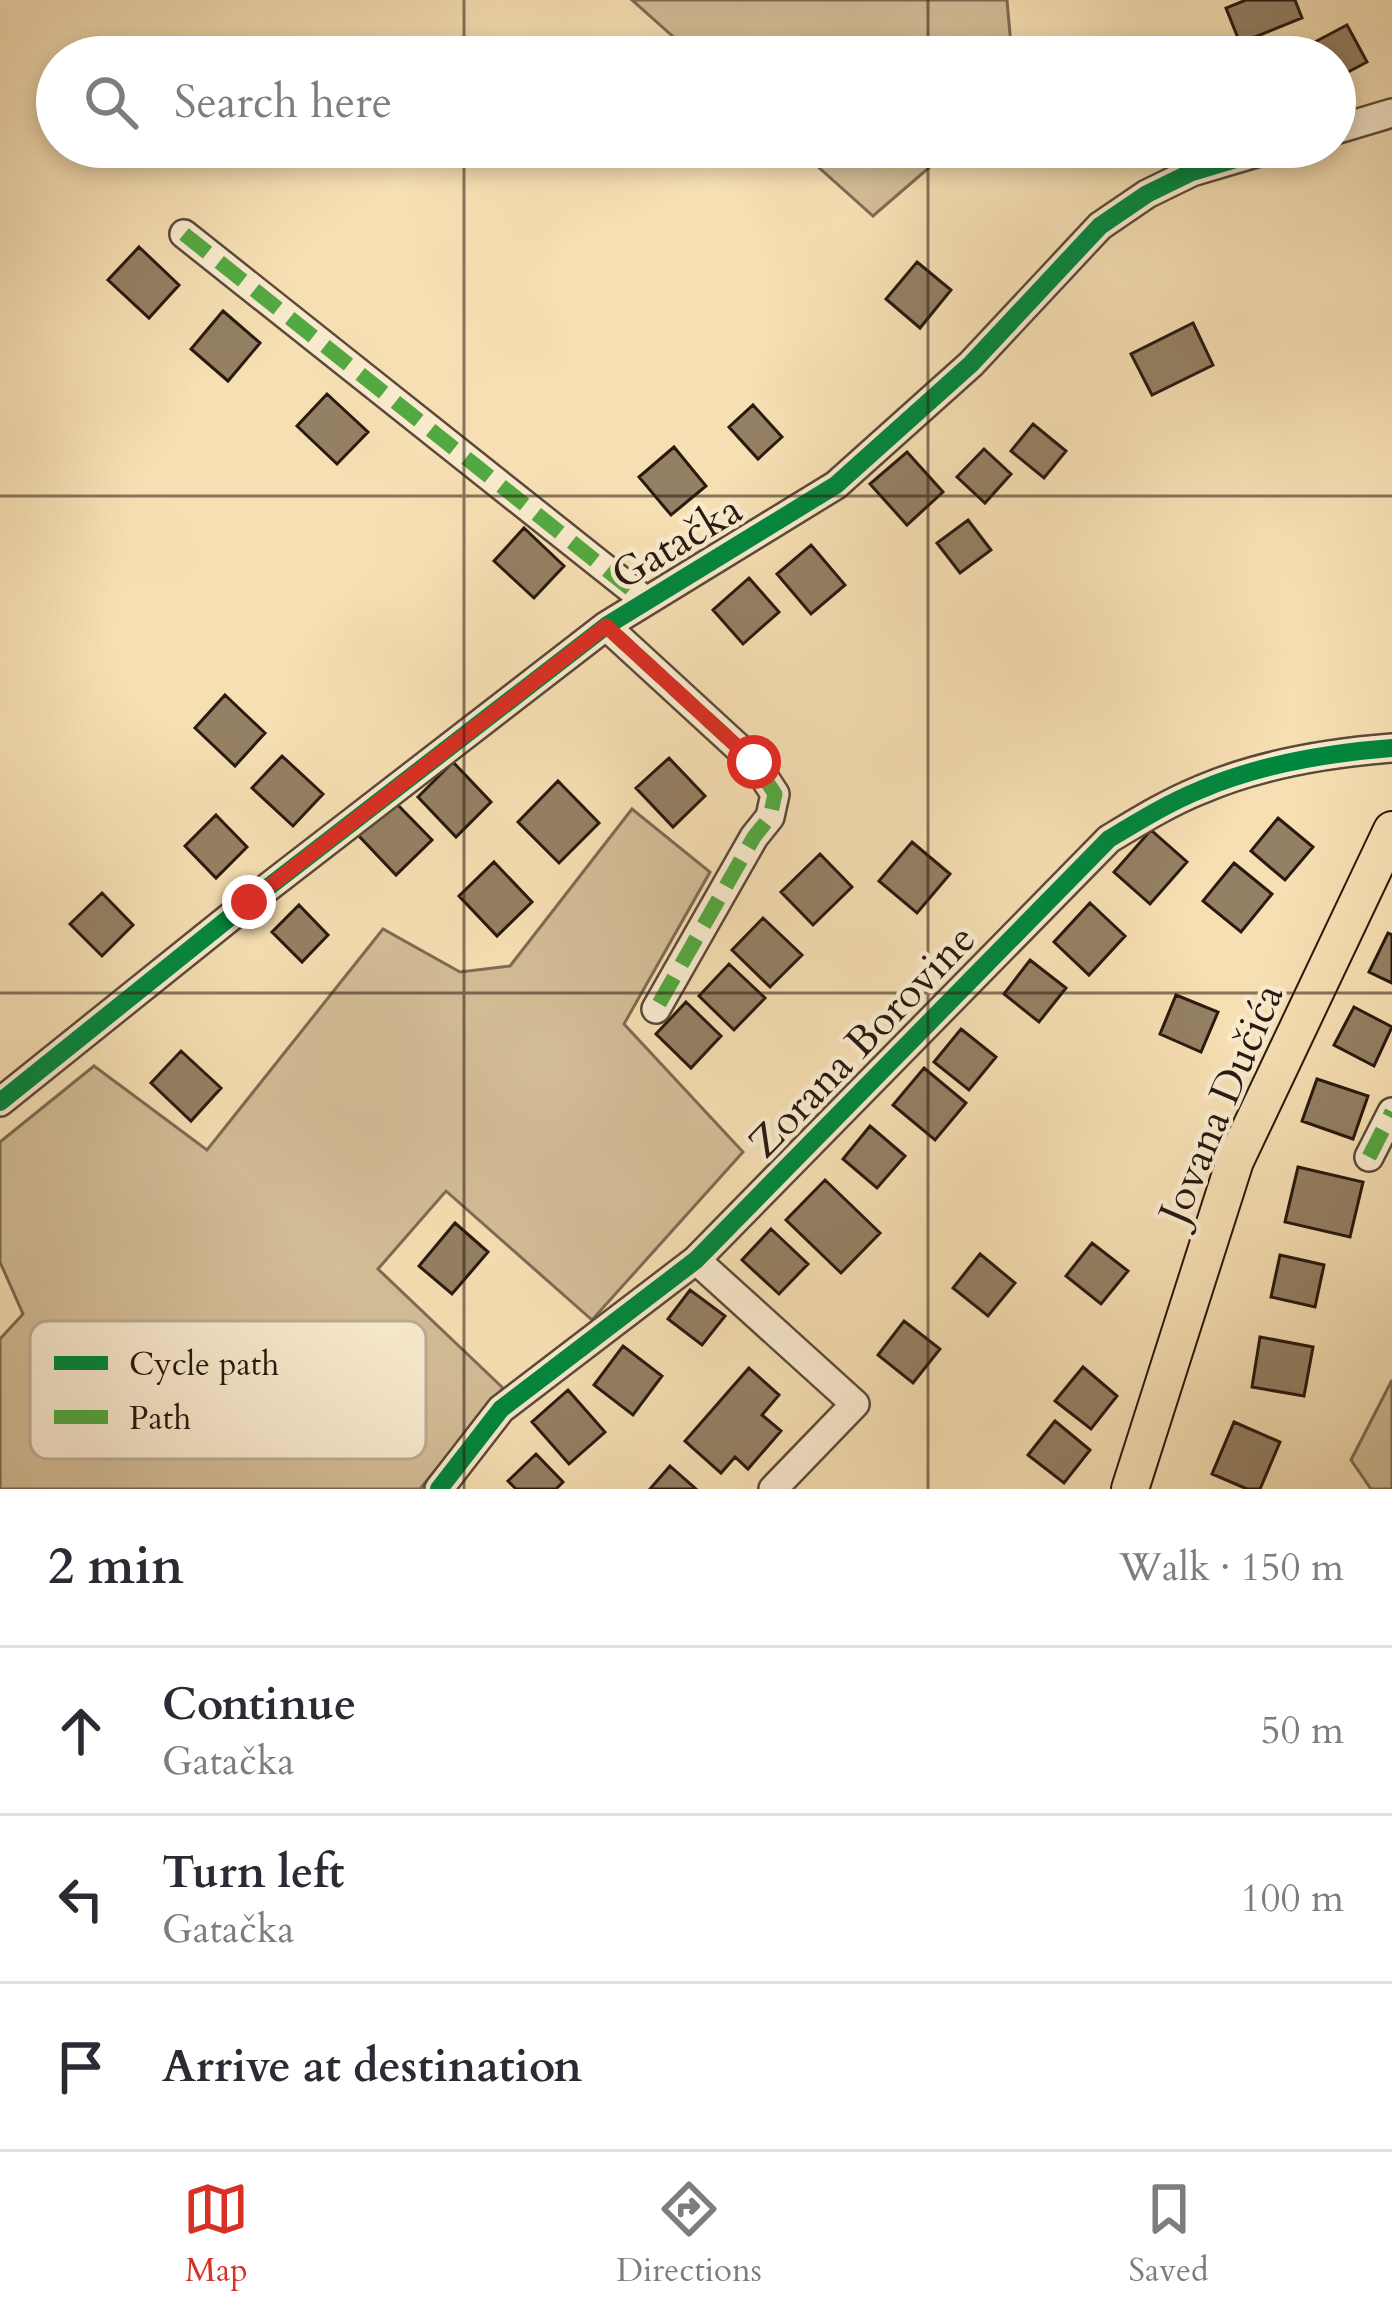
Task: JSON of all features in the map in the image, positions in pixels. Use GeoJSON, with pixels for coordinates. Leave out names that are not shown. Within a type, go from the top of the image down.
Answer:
{"type":"FeatureCollection","features":[{"type":"Feature","properties":{"kind":"main road","name":"Jovana Dučića"},"geometry":{"type":"LineString","coordinates":[[1130,1489],[1235,1161],[1392,830]]}},
{"type":"Feature","properties":{"kind":"street"},"geometry":{"type":"LineString","coordinates":[[1356,124],[1392,113]]}},
{"type":"Feature","properties":{"kind":"street","name":"Gatačka"},"geometry":{"type":"LineString","coordinates":[[0,1102],[267,887],[606,626],[836,485],[971,364],[1100,226],[1147,194],[1205,168]]}},
{"type":"Feature","properties":{"kind":"street","name":"Gatačka"},"geometry":{"type":"LineString","coordinates":[[184,234],[646,601]]}},
{"type":"Feature","properties":{"kind":"street","name":"Gatačka"},"geometry":{"type":"LineString","coordinates":[[606,626],[754,762],[776,794],[770,818],[754,837],[656,1010]]}},
{"type":"Feature","properties":{"kind":"street","name":"Zorana Borovine"},"geometry":{"type":"LineString","coordinates":[[439,1489],[501,1409],[696,1260],[1109,839],[1162,807],[1240,776],[1325,755],[1392,748]]}},
{"type":"Feature","properties":{"kind":"street"},"geometry":{"type":"LineString","coordinates":[[1369,1157],[1392,1112]]}},
{"type":"Feature","properties":{"kind":"street"},"geometry":{"type":"LineString","coordinates":[[696,1260],[855,1404],[773,1489]]}},
{"type":"Feature","properties":{"kind":"shaded area"},"geometry":{"type":"Polygon","coordinates":[[[632,0],[1007,0],[1010,36],[672,36],[632,0]]]}},
{"type":"Feature","properties":{"kind":"shaded area"},"geometry":{"type":"Polygon","coordinates":[[[819,168],[929,168],[873,216],[819,168]]]}},
{"type":"Feature","properties":{"kind":"shaded area"},"geometry":{"type":"Polygon","coordinates":[[[632,809],[710,872],[624,1024],[743,1152],[592,1320],[446,1191],[378,1269],[503,1388],[420,1489],[0,1489],[0,1339],[23,1314],[0,1262],[0,1142],[94,1066],[207,1150],[383,929],[460,972],[510,966],[632,809]]]}},
{"type":"Feature","properties":{"kind":"shaded area"},"geometry":{"type":"Polygon","coordinates":[[[1392,1380],[1392,1489],[1371,1489],[1351,1460],[1392,1380]]]}},
{"type":"Feature","properties":{"kind":"building"},"geometry":{"type":"Polygon","coordinates":[[[1246,0],[1295,0],[1302,18],[1257,36],[1237,36],[1226,8],[1246,0]]]}},
{"type":"Feature","properties":{"kind":"building"},"geometry":{"type":"Polygon","coordinates":[[[1347,25],[1353,36],[1326,36],[1347,25]]]}},
{"type":"Feature","properties":{"kind":"building"},"geometry":{"type":"Polygon","coordinates":[[[1356,42],[1367,62],[1356,68],[1356,42]]]}},
{"type":"Feature","properties":{"kind":"building"},"geometry":{"type":"Polygon","coordinates":[[[139,247],[179,285],[149,318],[108,280],[139,247]]]}},
{"type":"Feature","properties":{"kind":"building"},"geometry":{"type":"Polygon","coordinates":[[[917,262],[951,290],[920,328],[886,299],[917,262]]]}},
{"type":"Feature","properties":{"kind":"building"},"geometry":{"type":"Polygon","coordinates":[[[223,311],[260,343],[228,381],[191,349],[223,311]]]}},
{"type":"Feature","properties":{"kind":"building"},"geometry":{"type":"Polygon","coordinates":[[[1193,323],[1213,365],[1152,395],[1131,354],[1193,323]]]}},
{"type":"Feature","properties":{"kind":"building"},"geometry":{"type":"Polygon","coordinates":[[[327,394],[368,432],[337,464],[297,426],[327,394]]]}},
{"type":"Feature","properties":{"kind":"building"},"geometry":{"type":"Polygon","coordinates":[[[753,405],[782,437],[758,459],[729,427],[753,405]]]}},
{"type":"Feature","properties":{"kind":"building"},"geometry":{"type":"Polygon","coordinates":[[[1033,424],[1066,451],[1044,478],[1011,451],[1033,424]]]}},
{"type":"Feature","properties":{"kind":"building"},"geometry":{"type":"Polygon","coordinates":[[[674,447],[706,486],[671,515],[639,477],[674,447]]]}},
{"type":"Feature","properties":{"kind":"building"},"geometry":{"type":"Polygon","coordinates":[[[984,449],[1011,474],[985,503],[957,477],[984,449]]]}},
{"type":"Feature","properties":{"kind":"building"},"geometry":{"type":"Polygon","coordinates":[[[907,452],[943,492],[907,525],[870,484],[907,452]]]}},
{"type":"Feature","properties":{"kind":"building"},"geometry":{"type":"Polygon","coordinates":[[[968,520],[991,550],[960,573],[937,543],[968,520]]]}},
{"type":"Feature","properties":{"kind":"building"},"geometry":{"type":"Polygon","coordinates":[[[524,528],[564,566],[534,598],[494,561],[524,528]]]}},
{"type":"Feature","properties":{"kind":"building"},"geometry":{"type":"Polygon","coordinates":[[[811,545],[845,585],[811,614],[777,574],[811,545]]]}},
{"type":"Feature","properties":{"kind":"building"},"geometry":{"type":"Polygon","coordinates":[[[749,578],[779,612],[743,644],[713,610],[749,578]]]}},
{"type":"Feature","properties":{"kind":"building"},"geometry":{"type":"Polygon","coordinates":[[[225,695],[265,733],[235,766],[195,728],[225,695]]]}},
{"type":"Feature","properties":{"kind":"building"},"geometry":{"type":"Polygon","coordinates":[[[282,756],[323,794],[293,826],[252,788],[282,756]]]}},
{"type":"Feature","properties":{"kind":"building"},"geometry":{"type":"Polygon","coordinates":[[[669,758],[705,796],[673,827],[636,788],[669,758]]]}},
{"type":"Feature","properties":{"kind":"building"},"geometry":{"type":"Polygon","coordinates":[[[453,762],[491,802],[456,837],[418,797],[453,762]]]}},
{"type":"Feature","properties":{"kind":"building"},"geometry":{"type":"Polygon","coordinates":[[[558,781],[599,823],[559,863],[518,822],[558,781]]]}},
{"type":"Feature","properties":{"kind":"building"},"geometry":{"type":"Polygon","coordinates":[[[393,800],[432,840],[396,875],[358,835],[393,800]]]}},
{"type":"Feature","properties":{"kind":"building"},"geometry":{"type":"Polygon","coordinates":[[[216,815],[247,847],[216,878],[185,846],[216,815]]]}},
{"type":"Feature","properties":{"kind":"building"},"geometry":{"type":"Polygon","coordinates":[[[1278,818],[1313,847],[1285,880],[1251,851],[1278,818]]]}},
{"type":"Feature","properties":{"kind":"building"},"geometry":{"type":"Polygon","coordinates":[[[1151,830],[1187,862],[1150,904],[1114,872],[1151,830]]]}},
{"type":"Feature","properties":{"kind":"building"},"geometry":{"type":"Polygon","coordinates":[[[912,842],[950,874],[917,913],[879,881],[912,842]]]}},
{"type":"Feature","properties":{"kind":"building"},"geometry":{"type":"Polygon","coordinates":[[[820,854],[852,887],[813,925],[781,892],[820,854]]]}},
{"type":"Feature","properties":{"kind":"building"},"geometry":{"type":"Polygon","coordinates":[[[494,862],[532,902],[497,936],[459,896],[494,862]]]}},
{"type":"Feature","properties":{"kind":"building"},"geometry":{"type":"Polygon","coordinates":[[[1234,863],[1272,894],[1241,932],[1203,901],[1234,863]]]}},
{"type":"Feature","properties":{"kind":"building"},"geometry":{"type":"Polygon","coordinates":[[[102,893],[133,925],[102,956],[70,924],[102,893]]]}},
{"type":"Feature","properties":{"kind":"building"},"geometry":{"type":"Polygon","coordinates":[[[1090,903],[1125,936],[1089,975],[1054,942],[1090,903]]]}},
{"type":"Feature","properties":{"kind":"building"},"geometry":{"type":"Polygon","coordinates":[[[299,905],[328,935],[302,962],[272,932],[299,905]]]}},
{"type":"Feature","properties":{"kind":"building"},"geometry":{"type":"Polygon","coordinates":[[[763,918],[802,955],[770,987],[732,950],[763,918]]]}},
{"type":"Feature","properties":{"kind":"building"},"geometry":{"type":"Polygon","coordinates":[[[1388,933],[1392,935],[1392,983],[1369,972],[1388,933]]]}},
{"type":"Feature","properties":{"kind":"building"},"geometry":{"type":"Polygon","coordinates":[[[1030,960],[1066,988],[1039,1022],[1004,994],[1030,960]]]}},
{"type":"Feature","properties":{"kind":"building"},"geometry":{"type":"Polygon","coordinates":[[[729,964],[765,998],[734,1030],[699,996],[729,964]]]}},
{"type":"Feature","properties":{"kind":"building"},"geometry":{"type":"Polygon","coordinates":[[[1176,995],[1218,1012],[1201,1052],[1160,1034],[1176,995]]]}},
{"type":"Feature","properties":{"kind":"building"},"geometry":{"type":"Polygon","coordinates":[[[686,1002],[721,1036],[691,1068],[656,1034],[686,1002]]]}},
{"type":"Feature","properties":{"kind":"building"},"geometry":{"type":"Polygon","coordinates":[[[1354,1007],[1392,1027],[1374,1066],[1334,1045],[1354,1007]]]}},
{"type":"Feature","properties":{"kind":"building"},"geometry":{"type":"Polygon","coordinates":[[[961,1029],[996,1057],[969,1090],[934,1062],[961,1029]]]}},
{"type":"Feature","properties":{"kind":"building"},"geometry":{"type":"Polygon","coordinates":[[[181,1051],[221,1088],[191,1121],[151,1083],[181,1051]]]}},
{"type":"Feature","properties":{"kind":"building"},"geometry":{"type":"Polygon","coordinates":[[[924,1068],[966,1103],[935,1140],[893,1105],[924,1068]]]}},
{"type":"Feature","properties":{"kind":"building"},"geometry":{"type":"Polygon","coordinates":[[[1317,1079],[1368,1096],[1353,1139],[1302,1121],[1317,1079]]]}},
{"type":"Feature","properties":{"kind":"building"},"geometry":{"type":"Polygon","coordinates":[[[870,1126],[905,1156],[877,1188],[843,1159],[870,1126]]]}},
{"type":"Feature","properties":{"kind":"building"},"geometry":{"type":"Polygon","coordinates":[[[1298,1167],[1363,1182],[1350,1237],[1285,1222],[1298,1167]]]}},
{"type":"Feature","properties":{"kind":"building"},"geometry":{"type":"Polygon","coordinates":[[[825,1180],[880,1233],[841,1273],[786,1220],[825,1180]]]}},
{"type":"Feature","properties":{"kind":"building"},"geometry":{"type":"Polygon","coordinates":[[[455,1223],[488,1252],[452,1294],[419,1266],[455,1223]]]}},
{"type":"Feature","properties":{"kind":"building"},"geometry":{"type":"Polygon","coordinates":[[[771,1229],[808,1264],[779,1294],[742,1260],[771,1229]]]}},
{"type":"Feature","properties":{"kind":"building"},"geometry":{"type":"Polygon","coordinates":[[[1092,1243],[1128,1271],[1101,1304],[1066,1276],[1092,1243]]]}},
{"type":"Feature","properties":{"kind":"building"},"geometry":{"type":"Polygon","coordinates":[[[980,1254],[1015,1283],[988,1316],[953,1288],[980,1254]]]}},
{"type":"Feature","properties":{"kind":"building"},"geometry":{"type":"Polygon","coordinates":[[[1280,1255],[1324,1265],[1315,1307],[1271,1297],[1280,1255]]]}},
{"type":"Feature","properties":{"kind":"building"},"geometry":{"type":"Polygon","coordinates":[[[690,1290],[725,1316],[702,1345],[668,1319],[690,1290]]]}},
{"type":"Feature","properties":{"kind":"building"},"geometry":{"type":"Polygon","coordinates":[[[904,1321],[940,1349],[913,1383],[878,1355],[904,1321]]]}},
{"type":"Feature","properties":{"kind":"building"},"geometry":{"type":"Polygon","coordinates":[[[1260,1337],[1313,1347],[1304,1396],[1252,1387],[1260,1337]]]}},
{"type":"Feature","properties":{"kind":"building"},"geometry":{"type":"Polygon","coordinates":[[[623,1346],[662,1376],[633,1415],[594,1385],[623,1346]]]}},
{"type":"Feature","properties":{"kind":"building"},"geometry":{"type":"Polygon","coordinates":[[[1083,1367],[1117,1396],[1091,1429],[1055,1401],[1083,1367]]]}},
{"type":"Feature","properties":{"kind":"building"},"geometry":{"type":"Polygon","coordinates":[[[749,1368],[779,1395],[762,1415],[781,1431],[748,1469],[735,1457],[721,1473],[685,1441],[749,1368]]]}},
{"type":"Feature","properties":{"kind":"building"},"geometry":{"type":"Polygon","coordinates":[[[568,1390],[605,1432],[569,1464],[532,1422],[568,1390]]]}},
{"type":"Feature","properties":{"kind":"building"},"geometry":{"type":"Polygon","coordinates":[[[1055,1421],[1090,1450],[1064,1483],[1028,1455],[1055,1421]]]}},
{"type":"Feature","properties":{"kind":"building"},"geometry":{"type":"Polygon","coordinates":[[[1234,1422],[1280,1442],[1260,1489],[1247,1489],[1212,1474],[1234,1422]]]}},
{"type":"Feature","properties":{"kind":"building"},"geometry":{"type":"Polygon","coordinates":[[[536,1454],[563,1482],[556,1489],[516,1489],[508,1481],[536,1454]]]}},
{"type":"Feature","properties":{"kind":"building"},"geometry":{"type":"Polygon","coordinates":[[[670,1466],[696,1489],[650,1489],[670,1466]]]}},
{"type":"Feature","properties":{"kind":"marked path"},"geometry":{"type":"LineString","coordinates":[[184,234],[646,601]]}},
{"type":"Feature","properties":{"kind":"marked path"},"geometry":{"type":"LineString","coordinates":[[606,626],[754,762],[775,794],[770,817],[656,1009]]}},
{"type":"Feature","properties":{"kind":"marked path"},"geometry":{"type":"LineString","coordinates":[[1369,1157],[1392,1112]]}},
{"type":"Feature","properties":{"kind":"cycle path"},"geometry":{"type":"LineString","coordinates":[[0,1102],[606,626],[836,485],[971,364],[1100,226],[1147,194],[1205,168]]}},
{"type":"Feature","properties":{"kind":"cycle path"},"geometry":{"type":"LineString","coordinates":[[439,1489],[501,1409],[696,1260],[1109,839],[1176,801],[1246,773],[1392,748]]}},
{"type":"Feature","properties":{"kind":"route"},"geometry":{"type":"LineString","coordinates":[[249,902],[606,626],[754,762]]}}]}
